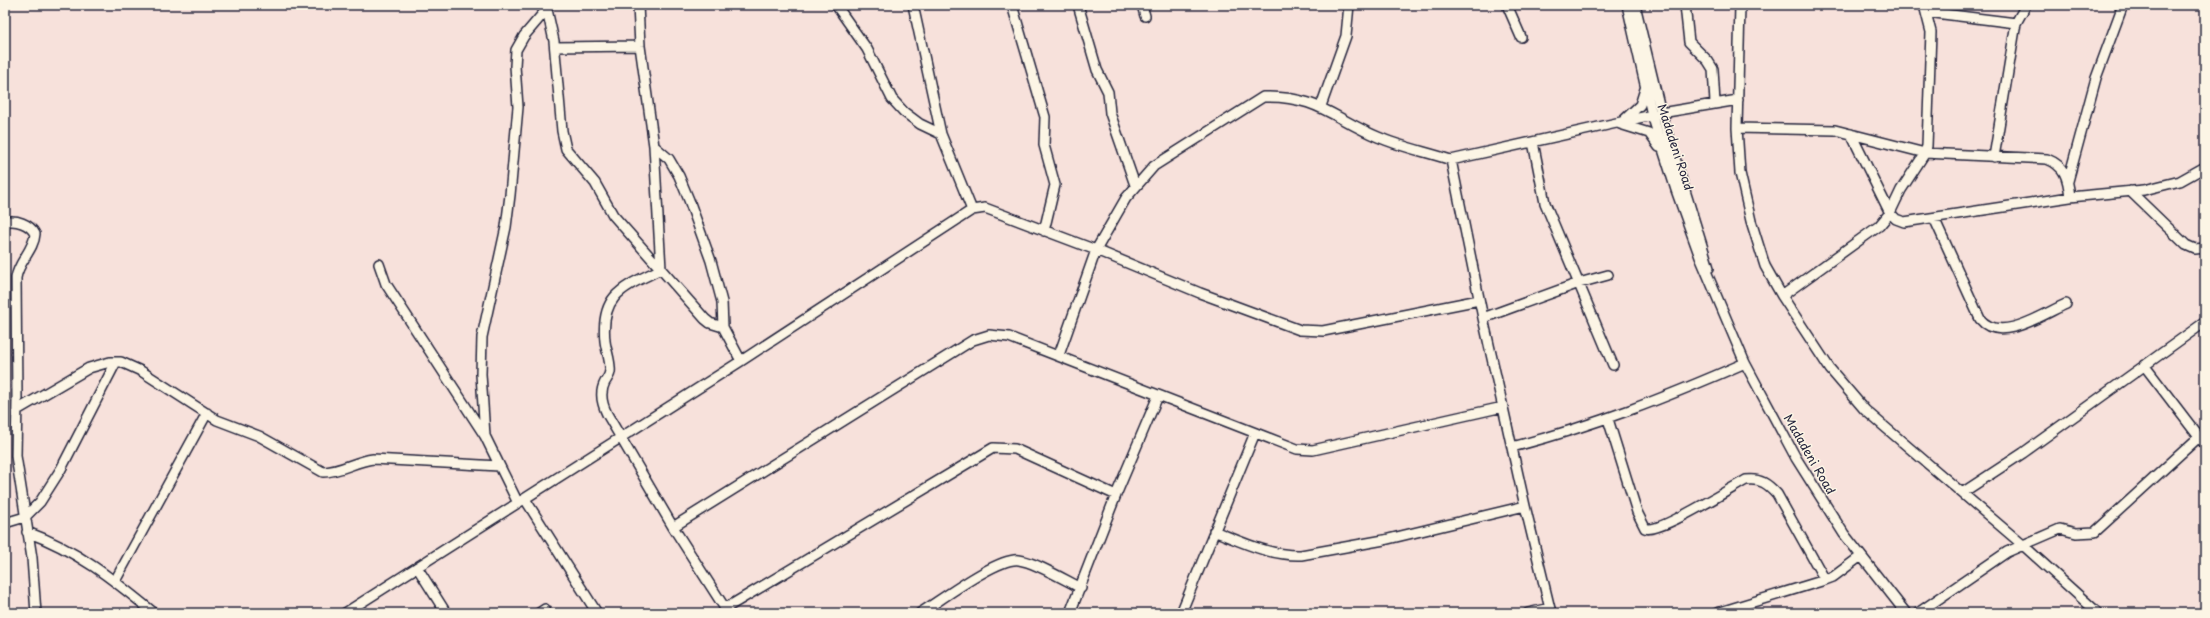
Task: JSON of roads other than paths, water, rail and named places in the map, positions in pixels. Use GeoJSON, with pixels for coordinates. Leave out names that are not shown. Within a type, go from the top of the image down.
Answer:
{"type":"FeatureCollection","features":[{"type":"Feature","properties":{"kind":"street"},"geometry":{"type":"LineString","coordinates":[[638,5],[640,46],[654,146],[661,269]]}},
{"type":"Feature","properties":{"kind":"street"},"geometry":{"type":"LineString","coordinates":[[836,5],[867,49],[892,99],[904,112],[920,124],[940,134]]}},
{"type":"Feature","properties":{"kind":"street"},"geometry":{"type":"LineString","coordinates":[[913,5],[940,134],[972,210]]}},
{"type":"Feature","properties":{"kind":"street"},"geometry":{"type":"LineString","coordinates":[[1012,5],[1045,117],[1044,145],[1055,185],[1044,231]]}},
{"type":"Feature","properties":{"kind":"street"},"geometry":{"type":"LineString","coordinates":[[1078,5],[1097,70],[1108,92],[1110,114],[1135,186]]}},
{"type":"Feature","properties":{"kind":"street"},"geometry":{"type":"LineString","coordinates":[[1142,5],[1145,16]]}},
{"type":"Feature","properties":{"kind":"street"},"geometry":{"type":"LineString","coordinates":[[1321,106],[1342,50],[1348,23],[1349,5]]}},
{"type":"Feature","properties":{"kind":"street"},"geometry":{"type":"LineString","coordinates":[[1507,5],[1521,37]]}},
{"type":"Feature","properties":{"kind":"street","name":"Madadeni Road"},"geometry":{"type":"LineString","coordinates":[[1627,5],[1646,88],[1706,254],[1715,293]]}},
{"type":"Feature","properties":{"kind":"street","name":"Madadeni Road"},"geometry":{"type":"LineString","coordinates":[[1635,5],[1665,156],[1700,257],[1745,363],[1796,458],[1844,534],[1906,613]]}},
{"type":"Feature","properties":{"kind":"street"},"geometry":{"type":"LineString","coordinates":[[1685,5],[1689,42],[1708,61],[1713,69],[1715,104]]}},
{"type":"Feature","properties":{"kind":"street"},"geometry":{"type":"LineString","coordinates":[[1740,5],[1737,128],[1740,174],[1751,221],[1765,266],[1782,296],[1830,369],[1865,410],[2024,546],[2098,613]]}},
{"type":"Feature","properties":{"kind":"street"},"geometry":{"type":"LineString","coordinates":[[1994,157],[2016,23],[2026,5]]}},
{"type":"Feature","properties":{"kind":"street"},"geometry":{"type":"LineString","coordinates":[[2068,181],[2096,78],[2123,5]]}},
{"type":"Feature","properties":{"kind":"street"},"geometry":{"type":"LineString","coordinates":[[547,7],[555,47],[562,131],[566,148],[595,184],[608,210],[705,319],[710,323],[723,327]]}},
{"type":"Feature","properties":{"kind":"street"},"geometry":{"type":"LineString","coordinates":[[485,436],[481,374],[482,338],[506,227],[510,194],[518,107],[515,66],[516,50],[528,30],[547,7]]}},
{"type":"Feature","properties":{"kind":"street"},"geometry":{"type":"LineString","coordinates":[[1782,296],[1879,226],[1890,213],[1901,190],[1925,153],[1927,146],[1931,32],[1925,8],[2016,23]]}},
{"type":"Feature","properties":{"kind":"street"},"geometry":{"type":"LineString","coordinates":[[555,47],[640,46]]}},
{"type":"Feature","properties":{"kind":"street"},"geometry":{"type":"LineString","coordinates":[[1620,123],[1640,105],[1646,88]]}},
{"type":"Feature","properties":{"kind":"street"},"geometry":{"type":"LineString","coordinates":[[1059,355],[1096,250],[1126,198],[1135,186],[1154,166],[1263,97],[1280,97],[1321,106],[1378,137],[1451,160],[1656,114],[1738,100]]}},
{"type":"Feature","properties":{"kind":"street"},"geometry":{"type":"LineString","coordinates":[[1620,123],[1649,133],[1665,156]]}},
{"type":"Feature","properties":{"kind":"street"},"geometry":{"type":"LineString","coordinates":[[1737,128],[1811,128],[1835,130],[1925,153],[2047,159],[2057,163],[2064,170],[2068,181],[2070,197]]}},
{"type":"Feature","properties":{"kind":"street"},"geometry":{"type":"LineString","coordinates":[[1851,134],[1890,213],[1896,219],[1904,222],[2070,197],[2164,186],[2180,181],[2205,167]]}},
{"type":"Feature","properties":{"kind":"street"},"geometry":{"type":"LineString","coordinates":[[1533,142],[1545,203],[1613,365]]}},
{"type":"Feature","properties":{"kind":"street"},"geometry":{"type":"LineString","coordinates":[[654,146],[669,160],[679,176],[701,229],[722,302],[723,327],[741,361]]}},
{"type":"Feature","properties":{"kind":"street"},"geometry":{"type":"LineString","coordinates":[[1451,160],[1483,318],[1550,610],[1528,613]]}},
{"type":"Feature","properties":{"kind":"street"},"geometry":{"type":"LineString","coordinates":[[2130,191],[2186,245],[2195,249],[2205,248]]}},
{"type":"Feature","properties":{"kind":"street"},"geometry":{"type":"LineString","coordinates":[[345,613],[741,361],[972,210],[985,208],[1096,250],[1200,293],[1300,330],[1323,331],[1480,300]]}},
{"type":"Feature","properties":{"kind":"street"},"geometry":{"type":"LineString","coordinates":[[1934,218],[1980,319],[1988,327],[1998,330],[2010,329],[2066,304]]}},
{"type":"Feature","properties":{"kind":"street"},"geometry":{"type":"LineString","coordinates":[[5,222],[20,222],[32,229],[35,234],[33,242],[17,274],[15,319],[17,410],[16,456],[27,532],[36,613]]}},
{"type":"Feature","properties":{"kind":"street"},"geometry":{"type":"LineString","coordinates":[[379,264],[386,284],[485,436],[499,466],[597,613]]}},
{"type":"Feature","properties":{"kind":"street"},"geometry":{"type":"LineString","coordinates":[[661,269],[624,287],[613,297],[606,312],[604,325],[610,369],[602,389],[602,397],[607,414],[621,438],[673,527],[727,611],[993,448],[1015,449],[1116,495]]}},
{"type":"Feature","properties":{"kind":"street"},"geometry":{"type":"LineString","coordinates":[[1483,318],[1579,283],[1608,275]]}},
{"type":"Feature","properties":{"kind":"street"},"geometry":{"type":"LineString","coordinates":[[5,319],[15,319]]}},
{"type":"Feature","properties":{"kind":"street"},"geometry":{"type":"LineString","coordinates":[[1962,493],[2023,453],[2205,322]]}},
{"type":"Feature","properties":{"kind":"street"},"geometry":{"type":"LineString","coordinates":[[673,527],[973,340],[989,334],[1000,335],[1059,355],[1158,396],[1297,449],[1314,450],[1503,407]]}},
{"type":"Feature","properties":{"kind":"street"},"geometry":{"type":"LineString","coordinates":[[17,410],[89,368],[116,362],[136,368],[217,420],[259,436],[323,472],[334,472],[359,461],[373,459],[499,466]]}},
{"type":"Feature","properties":{"kind":"street"},"geometry":{"type":"LineString","coordinates":[[5,523],[25,517],[40,502],[61,469],[116,362]]}},
{"type":"Feature","properties":{"kind":"street"},"geometry":{"type":"LineString","coordinates":[[1512,447],[1608,419],[1680,392],[1745,363]]}},
{"type":"Feature","properties":{"kind":"street"},"geometry":{"type":"LineString","coordinates":[[1918,613],[2002,556],[2060,529],[2076,533],[2095,532],[2202,440],[2144,365]]}},
{"type":"Feature","properties":{"kind":"street"},"geometry":{"type":"LineString","coordinates":[[1070,613],[1116,495],[1158,396]]}},
{"type":"Feature","properties":{"kind":"street"},"geometry":{"type":"LineString","coordinates":[[116,581],[207,413]]}},
{"type":"Feature","properties":{"kind":"street"},"geometry":{"type":"LineString","coordinates":[[1608,419],[1637,512],[1645,528],[1653,529],[1678,518],[1746,480],[1755,479],[1769,485],[1777,494],[1825,580]]}},
{"type":"Feature","properties":{"kind":"street"},"geometry":{"type":"LineString","coordinates":[[1181,613],[1255,433]]}},
{"type":"Feature","properties":{"kind":"street"},"geometry":{"type":"LineString","coordinates":[[1214,531],[1267,551],[1288,556],[1301,555],[1384,540],[1525,506]]}},
{"type":"Feature","properties":{"kind":"street"},"geometry":{"type":"LineString","coordinates":[[27,532],[50,541],[104,572],[154,613]]}},
{"type":"Feature","properties":{"kind":"street"},"geometry":{"type":"LineString","coordinates":[[1716,613],[1833,577],[1861,556]]}},
{"type":"Feature","properties":{"kind":"street"},"geometry":{"type":"LineString","coordinates":[[920,613],[995,566],[1009,561],[1025,561],[1081,588]]}},
{"type":"Feature","properties":{"kind":"street"},"geometry":{"type":"LineString","coordinates":[[417,567],[446,613]]}}]}
